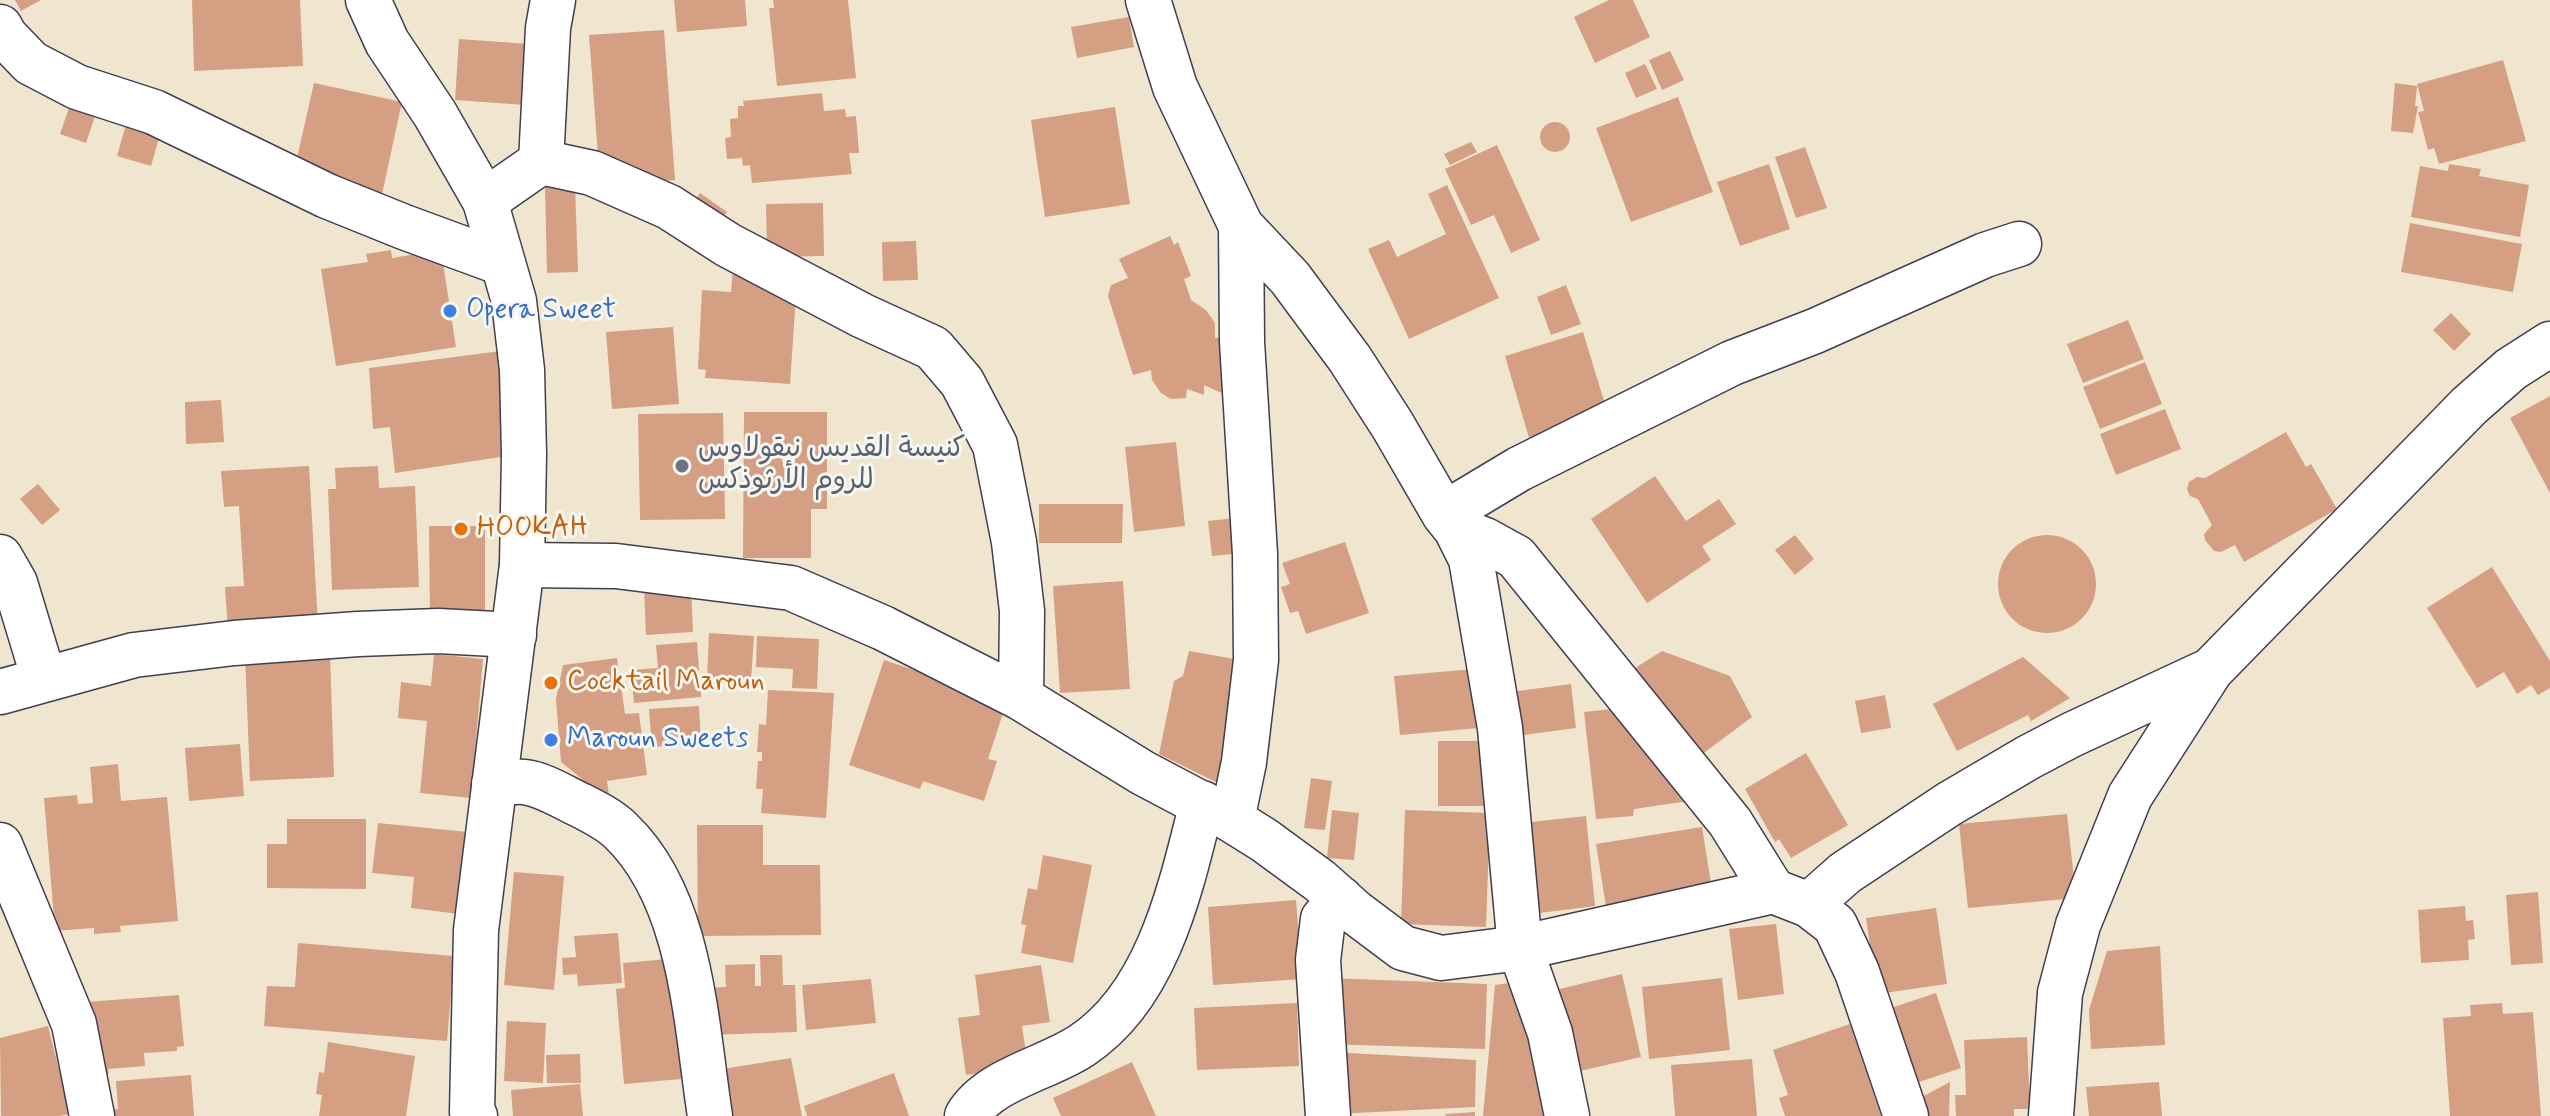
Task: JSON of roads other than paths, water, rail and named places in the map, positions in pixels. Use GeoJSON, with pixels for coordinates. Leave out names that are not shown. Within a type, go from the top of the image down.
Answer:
{"type":"FeatureCollection","features":[{"type":"Feature","properties":{"kind":"street"},"geometry":{"type":"LineString","coordinates":[[368,0],[387,42],[435,114],[485,201],[514,301],[522,370],[522,565],[476,930],[471,1115]]}},
{"type":"Feature","properties":{"kind":"street"},"geometry":{"type":"LineString","coordinates":[[541,162],[548,28],[553,0]]}},
{"type":"Feature","properties":{"kind":"street"},"geometry":{"type":"LineString","coordinates":[[1148,0],[1175,87],[1241,226],[1290,278],[1350,359],[1471,559],[1500,728],[1520,948],[1550,1033],[1567,1116]]}},
{"type":"Feature","properties":{"kind":"street"},"geometry":{"type":"LineString","coordinates":[[0,27],[31,63],[77,87],[154,112],[327,196],[502,263]]}},
{"type":"Feature","properties":{"kind":"street"},"geometry":{"type":"LineString","coordinates":[[485,201],[541,162],[592,173],[669,207],[728,245],[933,348],[962,382],[995,445],[1014,542],[1022,611],[1021,698]]}},
{"type":"Feature","properties":{"kind":"street"},"geometry":{"type":"LineString","coordinates":[[967,1116],[973,1106],[994,1088],[1079,1048],[1106,1028],[1130,998],[1172,913],[1184,875],[1244,762],[1256,660],[1255,554],[1242,342],[1241,226]]}},
{"type":"Feature","properties":{"kind":"street"},"geometry":{"type":"LineString","coordinates":[[1450,522],[1519,469],[1732,363],[1815,331],[1985,255],[2019,244]]}},
{"type":"Feature","properties":{"kind":"street"},"geometry":{"type":"LineString","coordinates":[[2051,1116],[2060,993],[2078,925],[2130,796],[2211,670],[2469,406],[2511,369],[2550,344]]}},
{"type":"Feature","properties":{"kind":"street"},"geometry":{"type":"LineString","coordinates":[[1450,522],[1516,557],[1791,898],[1835,925],[1857,972],[1906,1116]]}},
{"type":"Feature","properties":{"kind":"street"},"geometry":{"type":"LineString","coordinates":[[0,557],[15,583],[44,679]]}},
{"type":"Feature","properties":{"kind":"street"},"geometry":{"type":"LineString","coordinates":[[522,565],[616,566],[791,588],[883,628],[1021,698],[1143,773],[1217,812],[1320,881],[1403,948],[1441,958],[1520,948],[1791,898],[1845,873],[2002,772],[2071,735],[2211,670]]}},
{"type":"Feature","properties":{"kind":"street"},"geometry":{"type":"LineString","coordinates":[[0,692],[134,655],[234,643],[438,631],[514,635]]}},
{"type":"Feature","properties":{"kind":"street"},"geometry":{"type":"LineString","coordinates":[[494,784],[525,782],[548,789],[620,829],[643,857],[674,916],[695,1007],[710,1116]]}},
{"type":"Feature","properties":{"kind":"street"},"geometry":{"type":"LineString","coordinates":[[0,845],[74,1024],[92,1116]]}},
{"type":"Feature","properties":{"kind":"street"},"geometry":{"type":"LineString","coordinates":[[1328,1116],[1318,960],[1323,919],[1341,899]]}},
{"type":"Feature","properties":{"kind":"place","name":"Opera Sweet"},"geometry":{"type":"Point","coordinates":[450,311]}},
{"type":"Feature","properties":{"kind":"place","name":"كنيسة القديس نيقولاوس للروم الأرثوذكس"},"geometry":{"type":"Point","coordinates":[682,466]}},
{"type":"Feature","properties":{"kind":"place","name":"HOOKAH"},"geometry":{"type":"Point","coordinates":[461,529]}},
{"type":"Feature","properties":{"kind":"place","name":"Cocktail Maroun"},"geometry":{"type":"Point","coordinates":[551,683]}},
{"type":"Feature","properties":{"kind":"place","name":"Maroun Sweets"},"geometry":{"type":"Point","coordinates":[551,740]}}]}
